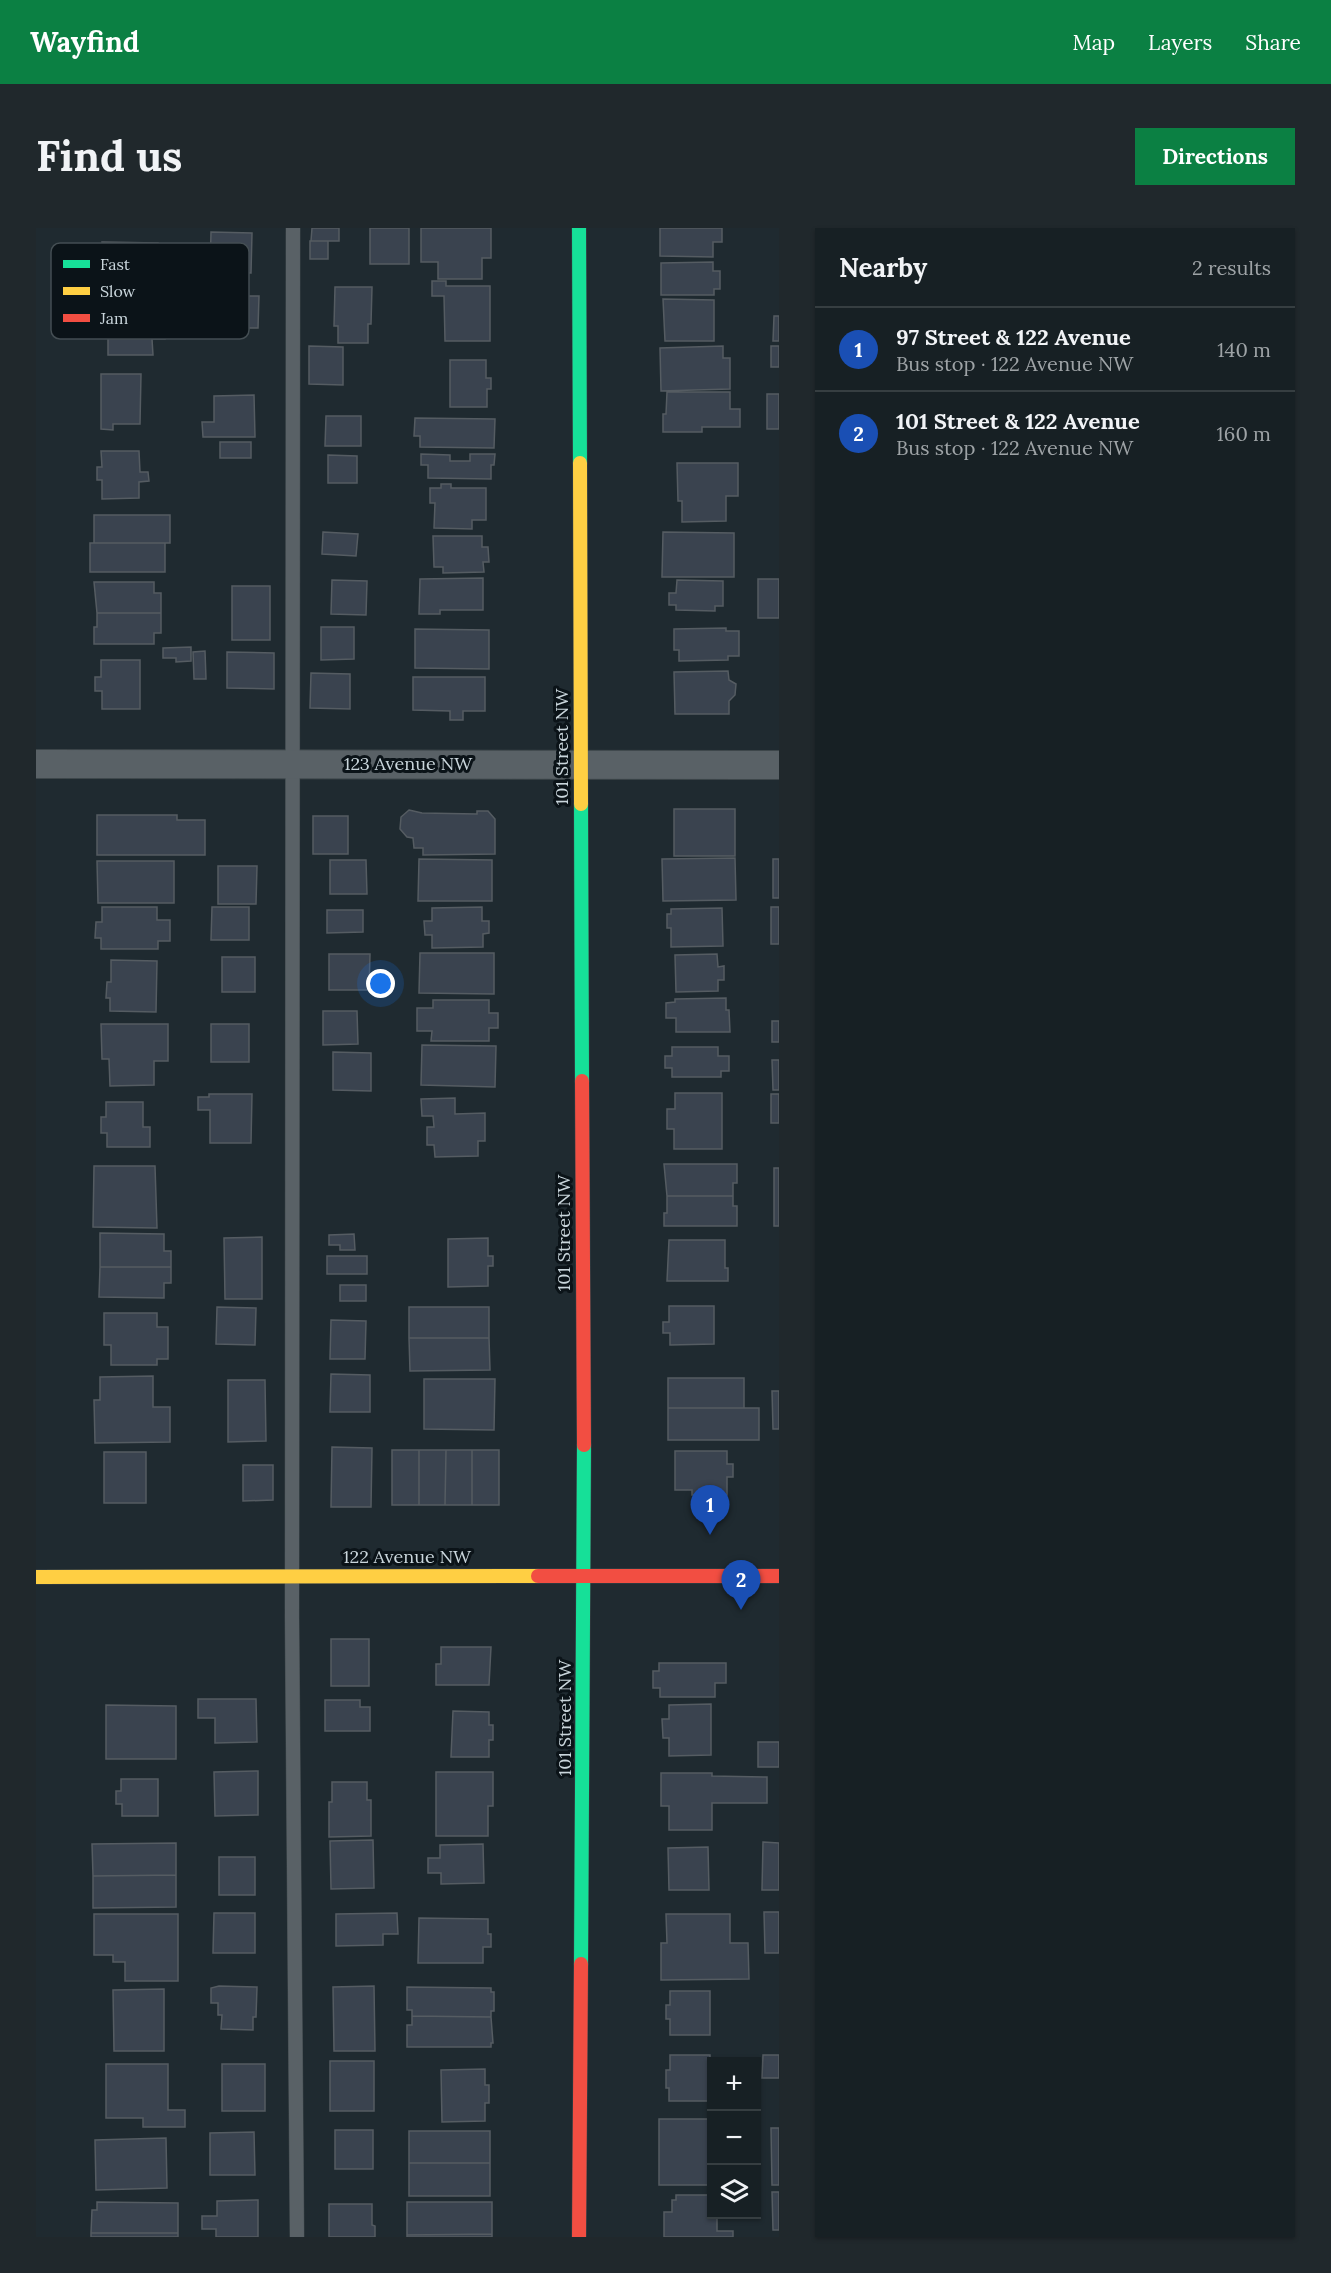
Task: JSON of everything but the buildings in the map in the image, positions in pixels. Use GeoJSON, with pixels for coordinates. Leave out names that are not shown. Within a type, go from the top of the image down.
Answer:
{"type":"FeatureCollection","features":[{"type":"Feature","properties":{"kind":"street","name":"101 Street NW"},"geometry":{"type":"LineString","coordinates":[[579,228],[584,1575],[579,2237]]}},
{"type":"Feature","properties":{"kind":"street","name":"123 Avenue NW"},"geometry":{"type":"LineString","coordinates":[[36,764],[779,765]]}},
{"type":"Feature","properties":{"kind":"street","name":"122 Avenue NW"},"geometry":{"type":"LineString","coordinates":[[36,1577],[779,1576]]}},
{"type":"Feature","properties":{"kind":"lane"},"geometry":{"type":"LineString","coordinates":[[293,228],[293,1575],[297,2237]]}},
{"type":"Feature","properties":{"kind":"traffic: fast"},"geometry":{"type":"LineString","coordinates":[[579,228],[580,463]]}},
{"type":"Feature","properties":{"kind":"traffic: fast"},"geometry":{"type":"LineString","coordinates":[[581,804],[582,1081]]}},
{"type":"Feature","properties":{"kind":"traffic: fast"},"geometry":{"type":"LineString","coordinates":[[581,1964],[584,1445]]}},
{"type":"Feature","properties":{"kind":"traffic: slow"},"geometry":{"type":"LineString","coordinates":[[580,463],[581,804]]}},
{"type":"Feature","properties":{"kind":"traffic: slow"},"geometry":{"type":"LineString","coordinates":[[36,1577],[538,1576]]}},
{"type":"Feature","properties":{"kind":"traffic: jam"},"geometry":{"type":"LineString","coordinates":[[582,1081],[584,1445]]}},
{"type":"Feature","properties":{"kind":"traffic: jam"},"geometry":{"type":"LineString","coordinates":[[538,1576],[779,1576]]}},
{"type":"Feature","properties":{"kind":"traffic: jam"},"geometry":{"type":"LineString","coordinates":[[579,2237],[581,1964]]}},
{"type":"Feature","properties":{"kind":"place","name":"97 Street & 122 Avenue"},"geometry":{"type":"Point","coordinates":[710,1535]}},
{"type":"Feature","properties":{"kind":"place","name":"101 Street & 122 Avenue"},"geometry":{"type":"Point","coordinates":[741,1610]}}]}
